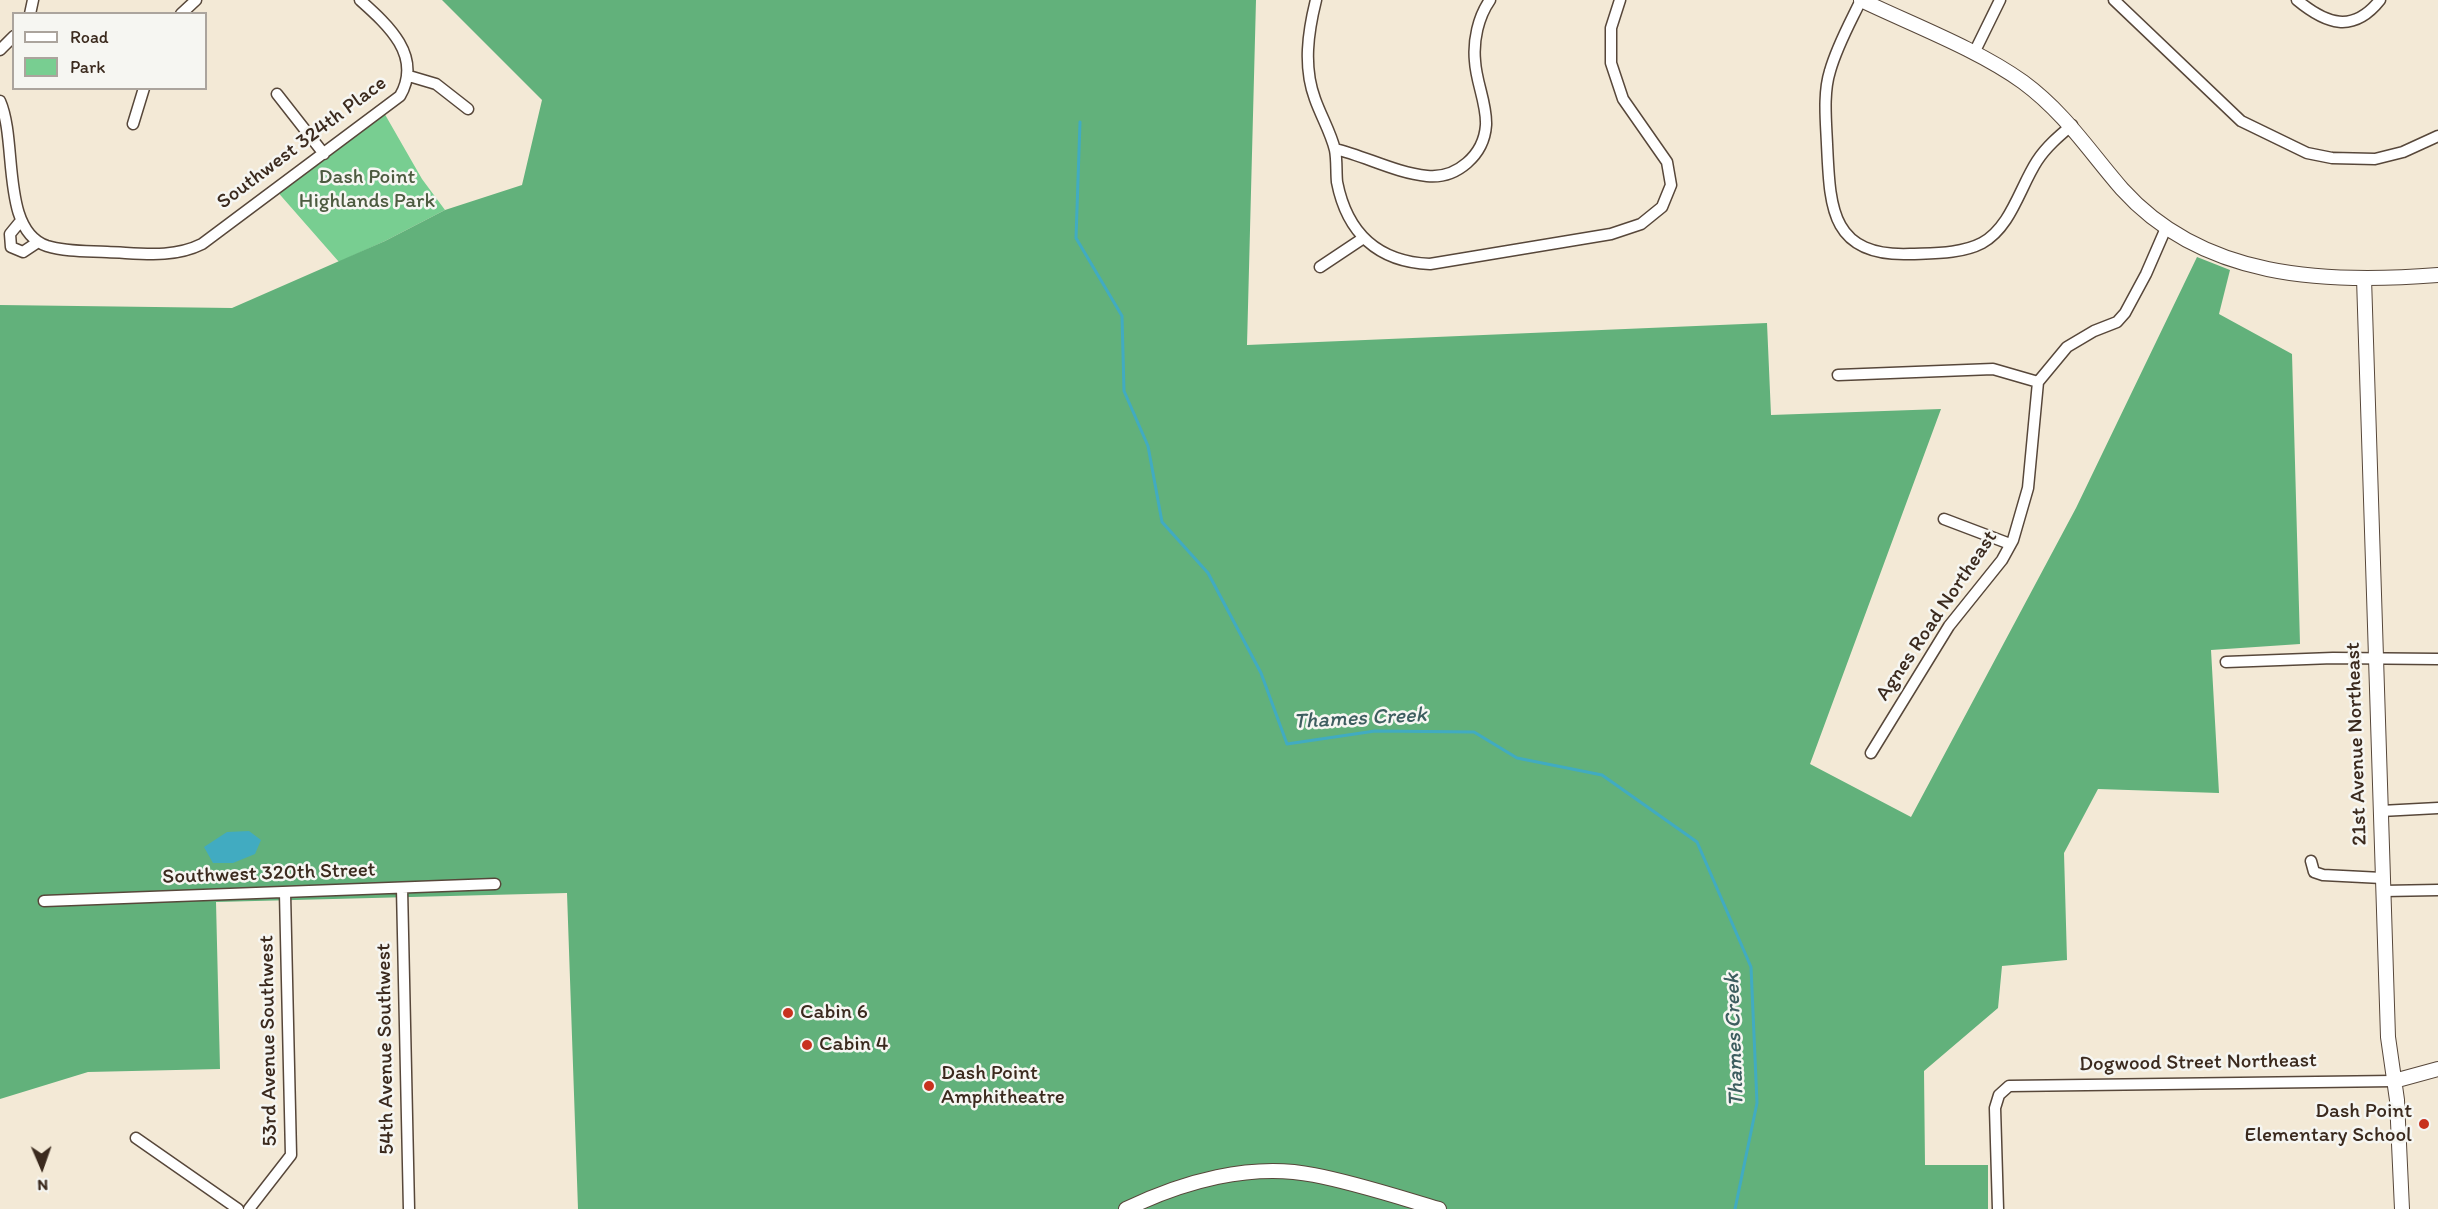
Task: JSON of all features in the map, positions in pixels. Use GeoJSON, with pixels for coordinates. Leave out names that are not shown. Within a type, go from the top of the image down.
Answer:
{"type":"FeatureCollection","features":[{"type":"Feature","properties":{"kind":"street"},"geometry":{"type":"LineString","coordinates":[[183,12],[196,0]]}},
{"type":"Feature","properties":{"kind":"street"},"geometry":{"type":"LineString","coordinates":[[360,0],[396,35],[404,53],[409,76],[436,84],[468,109]]}},
{"type":"Feature","properties":{"kind":"street"},"geometry":{"type":"LineString","coordinates":[[1316,0],[1308,44],[1310,78],[1335,149],[1341,196],[1362,239],[1397,260],[1430,264],[1611,234],[1641,224],[1657,213],[1671,184],[1667,162],[1623,99],[1611,63],[1611,28],[1620,0]]}},
{"type":"Feature","properties":{"kind":"street"},"geometry":{"type":"LineString","coordinates":[[1335,149],[1426,176],[1454,172],[1468,163],[1481,145],[1486,123],[1475,56],[1481,18],[1490,0]]}},
{"type":"Feature","properties":{"kind":"street"},"geometry":{"type":"LineString","coordinates":[[2072,125],[2038,159],[2001,227],[1974,247],[1954,251],[1878,253],[1857,243],[1842,229],[1832,208],[1826,118],[1829,73],[1861,0],[1974,53],[2023,82],[2072,125],[2123,189],[2166,228],[2218,256],[2262,269],[2317,278],[2437,276]]}},
{"type":"Feature","properties":{"kind":"street"},"geometry":{"type":"LineString","coordinates":[[1974,53],[2000,0]]}},
{"type":"Feature","properties":{"kind":"street"},"geometry":{"type":"LineString","coordinates":[[2114,0],[2241,121],[2307,153],[2342,159],[2375,159],[2403,152],[2438,136]]}},
{"type":"Feature","properties":{"kind":"street"},"geometry":{"type":"LineString","coordinates":[[2297,0],[2322,19],[2342,22],[2360,18],[2380,0]]}},
{"type":"Feature","properties":{"kind":"street"},"geometry":{"type":"LineString","coordinates":[[0,50],[12,38]]}},
{"type":"Feature","properties":{"kind":"street","name":"Southwest 324th Place"},"geometry":{"type":"LineString","coordinates":[[19,223],[28,234],[46,246],[72,250],[168,254],[189,250],[394,103],[405,88],[409,76]]}},
{"type":"Feature","properties":{"kind":"street"},"geometry":{"type":"LineString","coordinates":[[133,124],[143,90]]}},
{"type":"Feature","properties":{"kind":"street"},"geometry":{"type":"LineString","coordinates":[[277,94],[324,154]]}},
{"type":"Feature","properties":{"kind":"street"},"geometry":{"type":"LineString","coordinates":[[0,101],[8,128],[10,193],[19,223],[9,238],[14,249],[27,250],[38,242]]}},
{"type":"Feature","properties":{"kind":"street"},"geometry":{"type":"LineString","coordinates":[[1838,375],[1978,368],[2000,370],[2038,382],[2067,347],[2094,330],[2117,322],[2125,314],[2166,228]]}},
{"type":"Feature","properties":{"kind":"street"},"geometry":{"type":"LineString","coordinates":[[1320,267],[1362,239]]}},
{"type":"Feature","properties":{"kind":"street","name":"21st Avenue Northeast"},"geometry":{"type":"LineString","coordinates":[[2364,278],[2388,1037],[2394,1081],[2402,1209]]}},
{"type":"Feature","properties":{"kind":"street","name":"Agnes Road Northeast"},"geometry":{"type":"LineString","coordinates":[[1871,753],[1949,626],[2002,560],[2018,529],[2028,488],[2038,382]]}},
{"type":"Feature","properties":{"kind":"street"},"geometry":{"type":"LineString","coordinates":[[1944,519],[2010,544]]}},
{"type":"Feature","properties":{"kind":"street"},"geometry":{"type":"LineString","coordinates":[[2226,662],[2375,658],[2438,659]]}},
{"type":"Feature","properties":{"kind":"street"},"geometry":{"type":"LineString","coordinates":[[2381,811],[2438,808]]}},
{"type":"Feature","properties":{"kind":"street"},"geometry":{"type":"LineString","coordinates":[[2311,861],[2314,872],[2323,876],[2438,890]]}},
{"type":"Feature","properties":{"kind":"street","name":"Southwest 320th Street"},"geometry":{"type":"LineString","coordinates":[[44,901],[495,884]]}},
{"type":"Feature","properties":{"kind":"street","name":"54th Avenue Southwest"},"geometry":{"type":"LineString","coordinates":[[402,888],[409,1209]]}},
{"type":"Feature","properties":{"kind":"street","name":"53rd Avenue Southwest"},"geometry":{"type":"LineString","coordinates":[[249,1209],[291,1155],[285,893]]}},
{"type":"Feature","properties":{"kind":"street"},"geometry":{"type":"LineString","coordinates":[[2394,1081],[2438,1069]]}},
{"type":"Feature","properties":{"kind":"street","name":"Dogwood Street Northeast"},"geometry":{"type":"LineString","coordinates":[[1998,1209],[1995,1108],[1997,1098],[2004,1089],[2014,1086],[2394,1081]]}},
{"type":"Feature","properties":{"kind":"street"},"geometry":{"type":"LineString","coordinates":[[136,1138],[238,1209]]}},
{"type":"Feature","properties":{"kind":"street"},"geometry":{"type":"LineString","coordinates":[[1126,1209],[1184,1186],[1254,1172],[1313,1174],[1357,1184],[1439,1209]]}},
{"type":"Feature","properties":{"kind":"green space"},"geometry":{"type":"Polygon","coordinates":[[[442,0],[1256,0],[1247,345],[1767,323],[1771,415],[1941,409],[1810,764],[1911,817],[2076,508],[2197,257],[2230,270],[2219,314],[2292,354],[2300,644],[2211,650],[2219,793],[2098,789],[2064,853],[2067,960],[2002,966],[1998,1008],[1924,1071],[1925,1165],[1988,1165],[1988,1209],[578,1209],[567,893],[216,902],[220,1069],[88,1072],[0,1099],[0,305],[232,308],[385,241],[445,210],[522,185],[542,100],[442,0]]]}},
{"type":"Feature","properties":{"kind":"green space","name":"Dash Point Highlands Park"},"geometry":{"type":"Polygon","coordinates":[[[383,111],[422,179],[445,210],[339,262],[275,189],[383,111]]]}},
{"type":"Feature","properties":{"kind":"water"},"geometry":{"type":"Polygon","coordinates":[[[249,831],[261,840],[255,854],[233,863],[213,863],[204,847],[227,832],[249,831]]]}},
{"type":"Feature","properties":{"kind":"waterway","name":"Thames Creek"},"geometry":{"type":"LineString","coordinates":[[1080,122],[1076,238],[1122,316],[1124,391],[1148,446],[1162,522],[1208,573],[1261,673],[1287,744],[1375,731],[1474,732],[1517,758],[1602,775],[1697,842],[1751,967],[1757,1103],[1735,1209]]}},
{"type":"Feature","properties":{"kind":"place","name":"Cabin 6"},"geometry":{"type":"Point","coordinates":[788,1013]}},
{"type":"Feature","properties":{"kind":"place","name":"Cabin 4"},"geometry":{"type":"Point","coordinates":[807,1045]}},
{"type":"Feature","properties":{"kind":"place","name":"Dash Point Amphitheatre"},"geometry":{"type":"Point","coordinates":[929,1086]}},
{"type":"Feature","properties":{"kind":"place","name":"Dash Point Elementary School"},"geometry":{"type":"Point","coordinates":[2424,1124]}}]}
